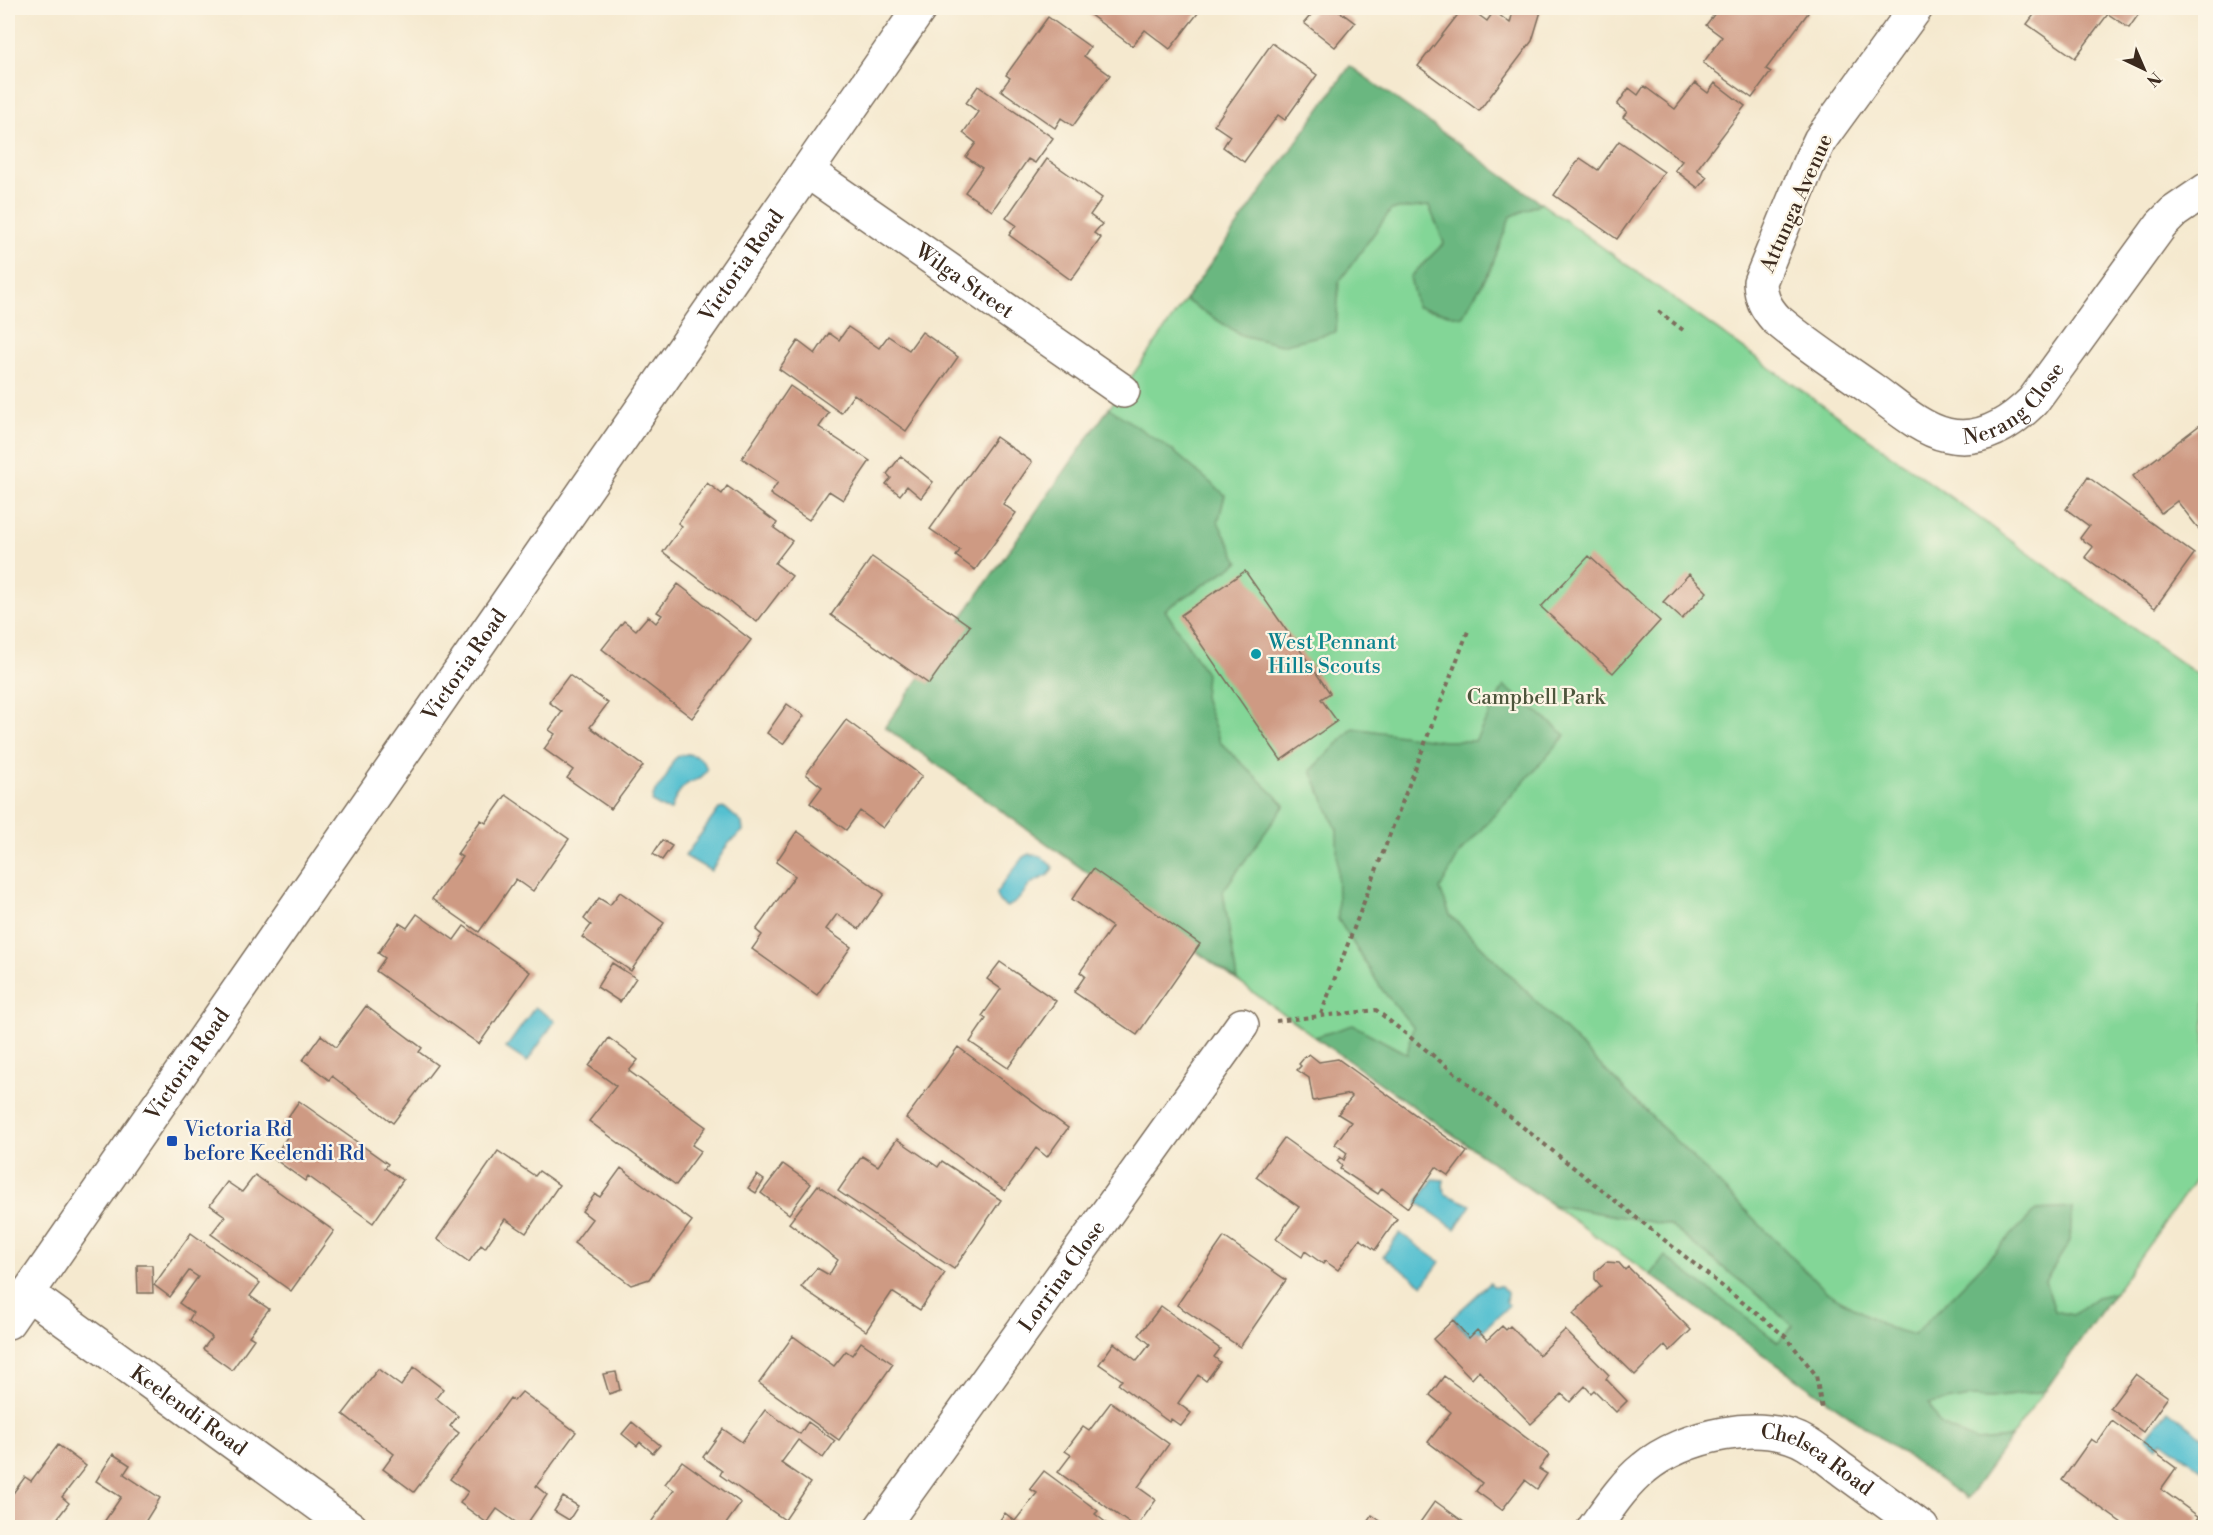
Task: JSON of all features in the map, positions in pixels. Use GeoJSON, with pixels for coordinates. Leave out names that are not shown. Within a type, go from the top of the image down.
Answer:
{"type":"FeatureCollection","features":[{"type":"Feature","properties":{"kind":"street","name":"Victoria Road"},"geometry":{"type":"LineString","coordinates":[[8,1322],[920,8]]}},
{"type":"Feature","properties":{"kind":"street","name":"Attunga Avenue"},"geometry":{"type":"LineString","coordinates":[[1760,282],[1820,140],[1916,8]]}},
{"type":"Feature","properties":{"kind":"street","name":"Wilga Street"},"geometry":{"type":"LineString","coordinates":[[807,171],[1123,391]]}},
{"type":"Feature","properties":{"kind":"street","name":"Nerang Close"},"geometry":{"type":"LineString","coordinates":[[1760,282],[1761,297],[1767,309],[1776,319],[1919,422],[1948,436],[1985,434],[2019,415],[2033,401],[2150,238],[2174,212],[2205,190]]}},
{"type":"Feature","properties":{"kind":"street","name":"Lorrina Close"},"geometry":{"type":"LineString","coordinates":[[881,1527],[1242,1025]]}},
{"type":"Feature","properties":{"kind":"street","name":"Keelendi Road"},"geometry":{"type":"LineString","coordinates":[[27,1293],[351,1527]]}},
{"type":"Feature","properties":{"kind":"street","name":"Chelsea Road"},"geometry":{"type":"LineString","coordinates":[[1594,1527],[1618,1494],[1644,1468],[1671,1451],[1699,1440],[1744,1431],[1779,1433],[1806,1443],[1922,1527]]}},
{"type":"Feature","properties":{"kind":"path"},"geometry":{"type":"LineString","coordinates":[[1658,311],[1683,330]]}},
{"type":"Feature","properties":{"kind":"path"},"geometry":{"type":"LineString","coordinates":[[1321,1015],[1468,631]]}},
{"type":"Feature","properties":{"kind":"path"},"geometry":{"type":"LineString","coordinates":[[1242,1025],[1376,1010],[1786,1336],[1816,1375],[1823,1415],[1806,1443]]}},
{"type":"Feature","properties":{"kind":"green space","name":"Campbell Park"},"geometry":{"type":"Polygon","coordinates":[[[1350,66],[2205,680],[2205,1166],[1967,1499],[1315,1037],[885,727],[1350,66]]]}},
{"type":"Feature","properties":{"kind":"green space"},"geometry":{"type":"Polygon","coordinates":[[[1350,66],[1541,203],[1510,217],[1490,271],[1462,317],[1417,307],[1410,277],[1444,243],[1429,206],[1391,210],[1339,282],[1336,332],[1281,345],[1241,335],[1185,300],[1350,66]]]}},
{"type":"Feature","properties":{"kind":"green space"},"geometry":{"type":"Polygon","coordinates":[[[1109,408],[1172,450],[1225,495],[1218,522],[1239,562],[1165,610],[1206,673],[1204,697],[1220,742],[1285,805],[1223,891],[1237,980],[885,727],[1109,408]]]}},
{"type":"Feature","properties":{"kind":"green space"},"geometry":{"type":"Polygon","coordinates":[[[1504,686],[1566,735],[1460,853],[1440,889],[1450,915],[1828,1293],[1889,1328],[1914,1335],[2036,1210],[2072,1208],[2070,1241],[2045,1281],[2055,1311],[2073,1315],[2097,1297],[2114,1293],[2045,1391],[1991,1398],[1970,1397],[1929,1404],[1939,1424],[1976,1441],[2011,1438],[1967,1499],[1651,1275],[1665,1256],[1778,1342],[1793,1326],[1763,1299],[1669,1225],[1553,1205],[1315,1037],[1353,1025],[1407,1054],[1413,1027],[1383,991],[1338,919],[1337,830],[1311,771],[1353,728],[1443,741],[1475,741],[1504,686]]]}},
{"type":"Feature","properties":{"kind":"water"},"geometry":{"type":"Polygon","coordinates":[[[688,754],[700,759],[707,770],[700,778],[681,789],[671,810],[664,809],[652,802],[654,794],[675,759],[688,754]]]}},
{"type":"Feature","properties":{"kind":"water"},"geometry":{"type":"Polygon","coordinates":[[[725,808],[742,823],[743,831],[728,844],[711,871],[685,856],[719,809],[725,808]]]}},
{"type":"Feature","properties":{"kind":"water"},"geometry":{"type":"Polygon","coordinates":[[[1029,854],[1045,859],[1053,867],[1052,871],[1031,884],[1018,900],[1007,907],[999,901],[996,893],[1023,857],[1029,854]]]}},
{"type":"Feature","properties":{"kind":"water"},"geometry":{"type":"Polygon","coordinates":[[[535,1007],[555,1021],[527,1062],[506,1048],[535,1007]]]}},
{"type":"Feature","properties":{"kind":"water"},"geometry":{"type":"Polygon","coordinates":[[[1433,1179],[1444,1180],[1445,1194],[1471,1205],[1455,1229],[1417,1202],[1433,1179]]]}},
{"type":"Feature","properties":{"kind":"water"},"geometry":{"type":"Polygon","coordinates":[[[1400,1233],[1440,1262],[1423,1285],[1383,1256],[1400,1233]]]}},
{"type":"Feature","properties":{"kind":"water"},"geometry":{"type":"Polygon","coordinates":[[[1490,1283],[1493,1286],[1501,1286],[1507,1293],[1506,1302],[1509,1305],[1473,1340],[1452,1318],[1490,1283]]]}},
{"type":"Feature","properties":{"kind":"water"},"geometry":{"type":"Polygon","coordinates":[[[2168,1410],[2205,1439],[2204,1471],[2162,1440],[2157,1447],[2146,1438],[2168,1410]]]}},
{"type":"Feature","properties":{"kind":"building"},"geometry":{"type":"Polygon","coordinates":[[[1081,8],[1202,8],[1170,49],[1145,30],[1132,46],[1081,8]]]}},
{"type":"Feature","properties":{"kind":"building"},"geometry":{"type":"Polygon","coordinates":[[[1317,8],[1335,8],[1355,23],[1335,47],[1304,23],[1317,8]]]}},
{"type":"Feature","properties":{"kind":"building"},"geometry":{"type":"Polygon","coordinates":[[[1463,8],[1469,8],[1487,21],[1494,11],[1510,23],[1514,8],[1542,8],[1532,41],[1479,111],[1418,66],[1463,8]]]}},
{"type":"Feature","properties":{"kind":"building"},"geometry":{"type":"Polygon","coordinates":[[[1719,8],[1800,8],[1808,13],[1766,69],[1771,72],[1752,98],[1703,63],[1722,37],[1706,25],[1719,8]]]}},
{"type":"Feature","properties":{"kind":"building"},"geometry":{"type":"Polygon","coordinates":[[[2039,8],[2143,8],[2129,28],[2108,14],[2075,58],[2027,24],[2039,8]]]}},
{"type":"Feature","properties":{"kind":"building"},"geometry":{"type":"Polygon","coordinates":[[[1048,17],[1090,47],[1084,56],[1110,75],[1073,126],[1061,118],[1055,128],[1001,90],[1010,78],[1006,75],[1048,17]]]}},
{"type":"Feature","properties":{"kind":"building"},"geometry":{"type":"Polygon","coordinates":[[[1272,43],[1317,75],[1285,120],[1278,115],[1244,162],[1223,147],[1230,136],[1214,125],[1272,43]]]}},
{"type":"Feature","properties":{"kind":"building"},"geometry":{"type":"Polygon","coordinates":[[[1695,83],[1708,93],[1715,83],[1745,106],[1697,169],[1707,177],[1698,188],[1675,170],[1682,161],[1623,117],[1627,112],[1617,105],[1629,88],[1638,95],[1644,86],[1675,109],[1695,83]]]}},
{"type":"Feature","properties":{"kind":"building"},"geometry":{"type":"Polygon","coordinates":[[[978,86],[1053,138],[1035,163],[1028,159],[992,211],[965,192],[982,168],[966,157],[976,143],[963,133],[978,112],[966,103],[978,86]]]}},
{"type":"Feature","properties":{"kind":"building"},"geometry":{"type":"Polygon","coordinates":[[[1619,141],[1664,172],[1617,239],[1554,195],[1580,158],[1598,170],[1619,141]]]}},
{"type":"Feature","properties":{"kind":"building"},"geometry":{"type":"Polygon","coordinates":[[[1047,159],[1102,198],[1090,215],[1102,224],[1094,233],[1101,238],[1071,280],[1009,235],[1016,225],[1006,218],[1047,159]]]}},
{"type":"Feature","properties":{"kind":"building"},"geometry":{"type":"Polygon","coordinates":[[[848,327],[879,348],[888,336],[909,350],[922,332],[958,357],[906,431],[854,394],[841,413],[779,369],[798,341],[815,354],[829,333],[839,340],[848,327]]]}},
{"type":"Feature","properties":{"kind":"building"},"geometry":{"type":"Polygon","coordinates":[[[790,386],[829,413],[819,427],[870,461],[843,500],[829,491],[809,520],[770,494],[778,482],[742,458],[790,386]]]}},
{"type":"Feature","properties":{"kind":"building"},"geometry":{"type":"Polygon","coordinates":[[[2200,425],[2206,429],[2206,538],[2177,501],[2161,513],[2133,476],[2200,425]]]}},
{"type":"Feature","properties":{"kind":"building"},"geometry":{"type":"Polygon","coordinates":[[[996,437],[1032,462],[1003,504],[1016,513],[975,570],[956,556],[960,550],[930,529],[996,437]]]}},
{"type":"Feature","properties":{"kind":"building"},"geometry":{"type":"Polygon","coordinates":[[[901,456],[933,482],[921,498],[907,486],[900,495],[886,484],[891,478],[887,474],[901,456]]]}},
{"type":"Feature","properties":{"kind":"building"},"geometry":{"type":"Polygon","coordinates":[[[2088,477],[2194,554],[2155,608],[2085,557],[2093,547],[2080,538],[2089,526],[2066,509],[2088,477]]]}},
{"type":"Feature","properties":{"kind":"building"},"geometry":{"type":"Polygon","coordinates":[[[707,483],[722,494],[727,486],[777,523],[774,528],[792,541],[775,563],[792,576],[757,622],[663,552],[682,526],[678,523],[707,483]]]}},
{"type":"Feature","properties":{"kind":"building"},"geometry":{"type":"Polygon","coordinates":[[[1589,556],[1660,621],[1613,673],[1541,607],[1589,556]]]}},
{"type":"Feature","properties":{"kind":"building"},"geometry":{"type":"Polygon","coordinates":[[[872,557],[970,626],[929,684],[831,615],[872,557]]]}},
{"type":"Feature","properties":{"kind":"building","name":"West Pennant Hills Scouts"},"geometry":{"type":"Polygon","coordinates":[[[1245,571],[1330,693],[1321,699],[1337,721],[1281,760],[1181,615],[1245,571]]]}},
{"type":"Feature","properties":{"kind":"building"},"geometry":{"type":"Polygon","coordinates":[[[1689,574],[1707,592],[1682,619],[1663,602],[1689,574]]]}},
{"type":"Feature","properties":{"kind":"building"},"geometry":{"type":"Polygon","coordinates":[[[678,584],[751,640],[692,718],[602,649],[624,621],[636,630],[648,616],[656,623],[662,615],[657,612],[678,584]]]}},
{"type":"Feature","properties":{"kind":"building"},"geometry":{"type":"Polygon","coordinates":[[[569,675],[608,703],[590,727],[643,766],[611,809],[567,778],[573,770],[544,749],[555,734],[549,730],[562,712],[549,702],[569,675]]]}},
{"type":"Feature","properties":{"kind":"building"},"geometry":{"type":"Polygon","coordinates":[[[787,704],[804,716],[783,744],[767,733],[787,704]]]}},
{"type":"Feature","properties":{"kind":"building"},"geometry":{"type":"Polygon","coordinates":[[[846,720],[922,776],[883,828],[860,811],[846,830],[810,803],[822,787],[806,774],[846,720]]]}},
{"type":"Feature","properties":{"kind":"building"},"geometry":{"type":"Polygon","coordinates":[[[506,795],[569,839],[533,891],[516,879],[479,932],[432,899],[462,857],[457,854],[481,820],[486,823],[506,795]]]}},
{"type":"Feature","properties":{"kind":"building"},"geometry":{"type":"Polygon","coordinates":[[[797,831],[884,894],[859,929],[837,914],[826,929],[851,947],[817,995],[752,949],[762,935],[756,930],[795,876],[776,862],[797,831]]]}},
{"type":"Feature","properties":{"kind":"building"},"geometry":{"type":"Polygon","coordinates":[[[662,840],[672,846],[662,860],[653,854],[662,840]]]}},
{"type":"Feature","properties":{"kind":"building"},"geometry":{"type":"Polygon","coordinates":[[[1093,869],[1200,944],[1137,1035],[1074,992],[1085,976],[1080,972],[1112,927],[1072,899],[1093,869]]]}},
{"type":"Feature","properties":{"kind":"building"},"geometry":{"type":"Polygon","coordinates":[[[620,892],[664,923],[631,971],[582,937],[591,925],[584,919],[599,898],[610,905],[620,892]]]}},
{"type":"Feature","properties":{"kind":"building"},"geometry":{"type":"Polygon","coordinates":[[[417,914],[454,940],[464,926],[530,972],[479,1044],[376,971],[385,958],[378,953],[399,923],[407,928],[417,914]]]}},
{"type":"Feature","properties":{"kind":"building"},"geometry":{"type":"Polygon","coordinates":[[[1000,962],[1056,1001],[1008,1068],[970,1042],[986,1019],[982,1016],[1001,989],[987,979],[1000,962]]]}},
{"type":"Feature","properties":{"kind":"building"},"geometry":{"type":"Polygon","coordinates":[[[612,963],[636,978],[620,1002],[597,987],[612,963]]]}},
{"type":"Feature","properties":{"kind":"building"},"geometry":{"type":"Polygon","coordinates":[[[366,1006],[422,1048],[419,1052],[437,1065],[393,1123],[332,1076],[329,1080],[303,1060],[321,1035],[336,1047],[366,1006]]]}},
{"type":"Feature","properties":{"kind":"building"},"geometry":{"type":"Polygon","coordinates":[[[609,1038],[638,1060],[629,1071],[706,1127],[692,1145],[701,1151],[676,1185],[589,1121],[616,1086],[589,1066],[609,1038]]]}},
{"type":"Feature","properties":{"kind":"building"},"geometry":{"type":"Polygon","coordinates":[[[958,1047],[1068,1128],[1047,1157],[1036,1148],[1005,1191],[906,1118],[958,1047]]]}},
{"type":"Feature","properties":{"kind":"building"},"geometry":{"type":"Polygon","coordinates":[[[1309,1054],[1319,1062],[1338,1059],[1467,1152],[1449,1176],[1436,1167],[1408,1208],[1382,1188],[1378,1194],[1340,1169],[1342,1166],[1337,1161],[1340,1157],[1344,1160],[1347,1153],[1335,1144],[1351,1122],[1338,1114],[1352,1097],[1349,1094],[1313,1101],[1309,1078],[1297,1070],[1301,1066],[1299,1064],[1309,1054]]]}},
{"type":"Feature","properties":{"kind":"building"},"geometry":{"type":"Polygon","coordinates":[[[299,1101],[388,1164],[385,1168],[403,1180],[373,1223],[308,1176],[305,1181],[273,1158],[290,1133],[281,1127],[299,1101]]]}},
{"type":"Feature","properties":{"kind":"building"},"geometry":{"type":"Polygon","coordinates":[[[1284,1138],[1397,1219],[1375,1250],[1360,1239],[1338,1270],[1325,1261],[1323,1264],[1305,1251],[1302,1257],[1276,1239],[1299,1207],[1256,1177],[1284,1138]]]}},
{"type":"Feature","properties":{"kind":"building"},"geometry":{"type":"Polygon","coordinates":[[[897,1139],[938,1167],[942,1161],[1001,1200],[954,1269],[838,1191],[862,1156],[878,1166],[897,1139]]]}},
{"type":"Feature","properties":{"kind":"building"},"geometry":{"type":"Polygon","coordinates":[[[498,1151],[535,1176],[539,1171],[559,1185],[526,1233],[505,1219],[485,1248],[481,1245],[469,1262],[437,1239],[498,1151]]]}},
{"type":"Feature","properties":{"kind":"building"},"geometry":{"type":"Polygon","coordinates":[[[783,1164],[811,1184],[789,1214],[761,1193],[783,1164]]]}},
{"type":"Feature","properties":{"kind":"building"},"geometry":{"type":"Polygon","coordinates":[[[621,1168],[692,1221],[649,1279],[631,1285],[574,1243],[592,1219],[582,1211],[595,1194],[600,1197],[621,1168]]]}},
{"type":"Feature","properties":{"kind":"building"},"geometry":{"type":"Polygon","coordinates":[[[255,1175],[334,1231],[291,1291],[211,1234],[225,1216],[210,1205],[227,1182],[242,1192],[255,1175]]]}},
{"type":"Feature","properties":{"kind":"building"},"geometry":{"type":"Polygon","coordinates":[[[757,1175],[764,1180],[756,1193],[748,1188],[757,1175]]]}},
{"type":"Feature","properties":{"kind":"building"},"geometry":{"type":"Polygon","coordinates":[[[818,1185],[945,1273],[920,1310],[892,1292],[866,1331],[801,1287],[817,1268],[829,1275],[838,1260],[789,1223],[818,1185]]]}},
{"type":"Feature","properties":{"kind":"building"},"geometry":{"type":"Polygon","coordinates":[[[191,1233],[260,1283],[250,1296],[269,1309],[249,1336],[254,1339],[232,1370],[203,1349],[212,1337],[189,1320],[193,1313],[179,1303],[198,1277],[189,1271],[170,1297],[154,1285],[191,1233]]]}},
{"type":"Feature","properties":{"kind":"building"},"geometry":{"type":"Polygon","coordinates":[[[1224,1237],[1286,1280],[1240,1347],[1177,1305],[1224,1237]]]}},
{"type":"Feature","properties":{"kind":"building"},"geometry":{"type":"Polygon","coordinates":[[[1606,1262],[1619,1263],[1625,1270],[1628,1267],[1691,1330],[1670,1351],[1665,1345],[1635,1375],[1573,1314],[1601,1286],[1595,1279],[1595,1272],[1606,1262]]]}},
{"type":"Feature","properties":{"kind":"building"},"geometry":{"type":"Polygon","coordinates":[[[137,1265],[152,1265],[153,1293],[138,1293],[137,1265]]]}},
{"type":"Feature","properties":{"kind":"building"},"geometry":{"type":"Polygon","coordinates":[[[1161,1306],[1220,1349],[1214,1357],[1220,1362],[1206,1381],[1198,1375],[1178,1403],[1191,1413],[1181,1426],[1171,1419],[1169,1422],[1118,1384],[1122,1380],[1099,1364],[1114,1343],[1137,1361],[1150,1344],[1139,1335],[1161,1306]]]}},
{"type":"Feature","properties":{"kind":"building"},"geometry":{"type":"Polygon","coordinates":[[[1453,1320],[1469,1338],[1477,1330],[1487,1340],[1502,1326],[1506,1330],[1510,1326],[1539,1355],[1565,1330],[1609,1375],[1606,1379],[1627,1401],[1616,1412],[1594,1390],[1591,1393],[1585,1386],[1570,1402],[1562,1394],[1531,1424],[1479,1371],[1472,1379],[1433,1339],[1453,1320]]]}},
{"type":"Feature","properties":{"kind":"building"},"geometry":{"type":"Polygon","coordinates":[[[793,1336],[834,1366],[846,1351],[852,1355],[861,1342],[893,1364],[839,1440],[759,1383],[793,1336]]]}},
{"type":"Feature","properties":{"kind":"building"},"geometry":{"type":"Polygon","coordinates":[[[414,1367],[443,1389],[436,1398],[458,1416],[450,1426],[459,1433],[414,1492],[383,1469],[394,1454],[343,1414],[378,1369],[401,1386],[414,1367]]]}},
{"type":"Feature","properties":{"kind":"building"},"geometry":{"type":"Polygon","coordinates":[[[616,1372],[620,1390],[609,1394],[603,1374],[616,1372]]]}},
{"type":"Feature","properties":{"kind":"building"},"geometry":{"type":"Polygon","coordinates":[[[2136,1374],[2168,1397],[2143,1432],[2110,1408],[2136,1374]]]}},
{"type":"Feature","properties":{"kind":"building"},"geometry":{"type":"Polygon","coordinates":[[[1444,1376],[1549,1455],[1539,1469],[1547,1474],[1537,1489],[1525,1480],[1502,1510],[1476,1491],[1482,1483],[1428,1442],[1451,1412],[1430,1395],[1444,1376]]]}},
{"type":"Feature","properties":{"kind":"building"},"geometry":{"type":"Polygon","coordinates":[[[522,1392],[576,1432],[536,1486],[547,1495],[524,1528],[497,1509],[487,1523],[460,1503],[468,1492],[450,1479],[510,1398],[514,1401],[522,1392]]]}},
{"type":"Feature","properties":{"kind":"building"},"geometry":{"type":"Polygon","coordinates":[[[1111,1402],[1169,1444],[1138,1487],[1156,1500],[1136,1528],[1058,1472],[1071,1455],[1065,1451],[1083,1427],[1089,1431],[1111,1402]]]}},
{"type":"Feature","properties":{"kind":"building"},"geometry":{"type":"Polygon","coordinates":[[[765,1410],[800,1434],[808,1422],[835,1441],[823,1458],[798,1440],[781,1463],[810,1483],[785,1520],[720,1475],[722,1471],[703,1457],[723,1429],[742,1442],[765,1410]]]}},
{"type":"Feature","properties":{"kind":"building"},"geometry":{"type":"Polygon","coordinates":[[[2112,1421],[2176,1468],[2161,1489],[2199,1517],[2192,1528],[2129,1528],[2062,1480],[2091,1439],[2097,1443],[2112,1421]]]}},
{"type":"Feature","properties":{"kind":"building"},"geometry":{"type":"Polygon","coordinates":[[[632,1422],[660,1445],[653,1453],[640,1442],[637,1446],[622,1434],[632,1422]]]}},
{"type":"Feature","properties":{"kind":"building"},"geometry":{"type":"Polygon","coordinates":[[[58,1445],[86,1466],[62,1497],[69,1503],[50,1528],[8,1528],[8,1500],[25,1477],[31,1481],[58,1445]]]}},
{"type":"Feature","properties":{"kind":"building"},"geometry":{"type":"Polygon","coordinates":[[[113,1454],[130,1465],[124,1474],[160,1498],[145,1522],[153,1528],[100,1528],[121,1497],[96,1481],[113,1454]]]}},
{"type":"Feature","properties":{"kind":"building"},"geometry":{"type":"Polygon","coordinates":[[[682,1461],[741,1503],[723,1528],[647,1528],[674,1490],[665,1484],[682,1461]]]}},
{"type":"Feature","properties":{"kind":"building"},"geometry":{"type":"Polygon","coordinates":[[[1044,1471],[1098,1511],[1095,1514],[1113,1528],[994,1528],[1005,1513],[1015,1521],[1037,1493],[1030,1489],[1044,1471]]]}},
{"type":"Feature","properties":{"kind":"building"},"geometry":{"type":"Polygon","coordinates":[[[563,1497],[578,1506],[569,1520],[554,1511],[563,1497]]]}},
{"type":"Feature","properties":{"kind":"building"},"geometry":{"type":"Polygon","coordinates":[[[1435,1501],[1472,1528],[1416,1528],[1435,1501]]]}},
{"type":"Feature","properties":{"kind":"building"},"geometry":{"type":"Polygon","coordinates":[[[1372,1515],[1390,1528],[1363,1528],[1372,1515]]]}},
{"type":"Feature","properties":{"kind":"place","name":"West Pennant Hills Scouts"},"geometry":{"type":"Point","coordinates":[1256,654]}},
{"type":"Feature","properties":{"kind":"place","name":"Victoria Rd before Keelendi Rd"},"geometry":{"type":"Point","coordinates":[172,1141]}}]}
